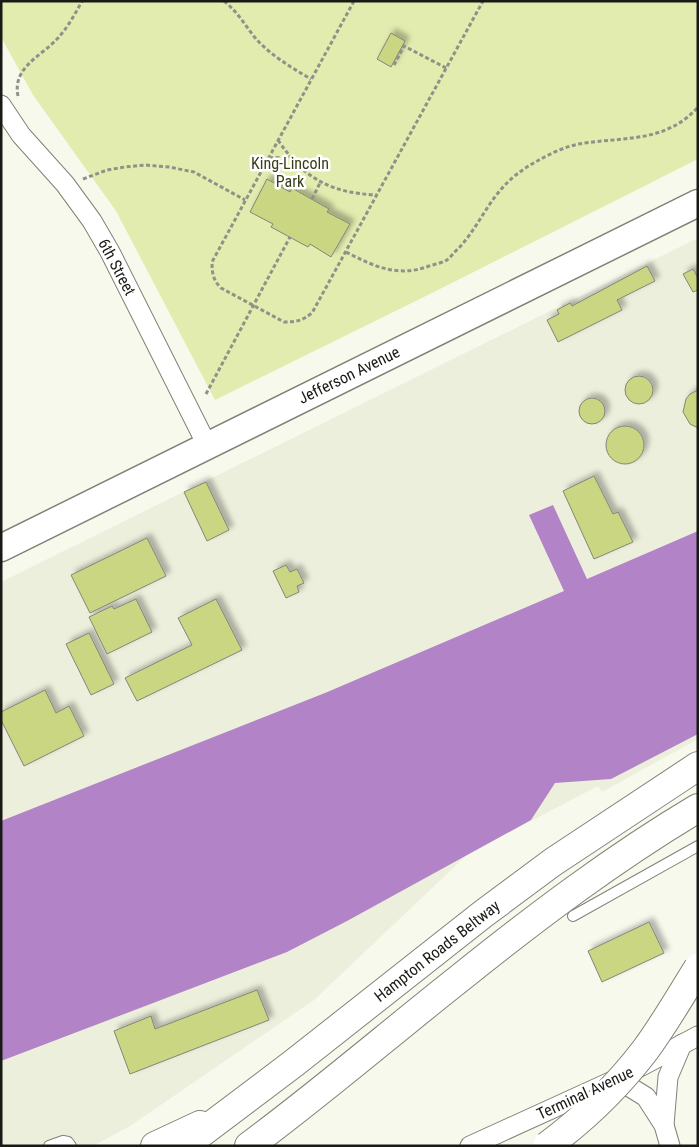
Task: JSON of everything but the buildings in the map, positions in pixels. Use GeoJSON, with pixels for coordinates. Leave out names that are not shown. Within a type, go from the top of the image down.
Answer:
{"type":"FeatureCollection","features":[{"type":"Feature","properties":{"kind":"highway","name":"Hampton Roads Beltway"},"geometry":{"type":"LineString","coordinates":[[184,1146],[235,1109],[483,914],[545,868],[698,766]]}},
{"type":"Feature","properties":{"kind":"highway"},"geometry":{"type":"LineString","coordinates":[[249,1146],[341,1076],[460,978],[569,893],[618,858],[698,808]]}},
{"type":"Feature","properties":{"kind":"highway"},"geometry":{"type":"LineString","coordinates":[[547,1146],[606,1096],[628,1071],[647,1048],[698,968]]}},
{"type":"Feature","properties":{"kind":"highway"},"geometry":{"type":"LineString","coordinates":[[155,1146],[235,1109]]}},
{"type":"Feature","properties":{"kind":"street","name":"6th Street"},"geometry":{"type":"LineString","coordinates":[[1,105],[21,135],[65,184],[110,252],[207,445]]}},
{"type":"Feature","properties":{"kind":"street","name":"Jefferson Avenue"},"geometry":{"type":"LineString","coordinates":[[1,548],[698,202]]}},
{"type":"Feature","properties":{"kind":"street","name":"Terminal Avenue"},"geometry":{"type":"LineString","coordinates":[[470,1146],[617,1079],[690,1040]]}},
{"type":"Feature","properties":{"kind":"street"},"geometry":{"type":"LineString","coordinates":[[664,1124],[668,1077],[690,1040]]}},
{"type":"Feature","properties":{"kind":"street"},"geometry":{"type":"LineString","coordinates":[[617,1079],[646,1097],[664,1124],[670,1146]]}},
{"type":"Feature","properties":{"kind":"lane"},"geometry":{"type":"LineString","coordinates":[[573,916],[698,846]]}},
{"type":"Feature","properties":{"kind":"lane"},"geometry":{"type":"LineString","coordinates":[[49,1146],[62,1141],[68,1142],[70,1146]]}},
{"type":"Feature","properties":{"kind":"path"},"geometry":{"type":"LineString","coordinates":[[21,102],[17,95],[18,79],[30,62],[57,40],[82,1]]}},
{"type":"Feature","properties":{"kind":"path"},"geometry":{"type":"LineString","coordinates":[[224,1],[243,20],[257,40],[292,68],[311,79]]}},
{"type":"Feature","properties":{"kind":"path"},"geometry":{"type":"LineString","coordinates":[[354,1],[212,262],[212,273],[216,283],[221,288],[284,322],[303,320],[312,313],[483,1]]}},
{"type":"Feature","properties":{"kind":"path"},"geometry":{"type":"LineString","coordinates":[[394,65],[404,46],[447,68]]}},
{"type":"Feature","properties":{"kind":"path"},"geometry":{"type":"LineString","coordinates":[[346,252],[371,266],[385,269],[412,270],[427,267],[448,259],[468,238],[487,208],[507,182],[530,166],[552,154],[584,143],[644,137],[660,132],[682,122],[698,107]]}},
{"type":"Feature","properties":{"kind":"path"},"geometry":{"type":"LineString","coordinates":[[278,140],[295,164],[320,183],[340,190],[377,195]]}},
{"type":"Feature","properties":{"kind":"path"},"geometry":{"type":"LineString","coordinates":[[268,158],[290,157]]}},
{"type":"Feature","properties":{"kind":"path"},"geometry":{"type":"LineString","coordinates":[[78,173],[84,180],[107,170],[125,167],[145,165],[170,167],[194,172],[245,200]]}},
{"type":"Feature","properties":{"kind":"path"},"geometry":{"type":"LineString","coordinates":[[312,199],[320,183]]}},
{"type":"Feature","properties":{"kind":"path"},"geometry":{"type":"LineString","coordinates":[[206,394],[290,237]]}},
{"type":"Feature","properties":{"kind":"shaded area"},"geometry":{"type":"Polygon","coordinates":[[[698,238],[698,739],[602,792],[598,786],[468,854],[314,1000],[130,1126],[93,1146],[1,1146],[1,582],[698,238]]]}},
{"type":"Feature","properties":{"kind":"shaded area"},"geometry":{"type":"Polygon","coordinates":[[[553,505],[587,579],[698,531],[698,734],[611,779],[555,783],[531,820],[287,952],[1,1061],[1,821],[325,693],[564,591],[529,515],[553,505]]]}},
{"type":"Feature","properties":{"kind":"green space","name":"King-Lincoln Park"},"geometry":{"type":"Polygon","coordinates":[[[1,1],[698,1],[698,159],[215,400],[116,211],[33,95],[1,37],[1,1]]]}}]}
